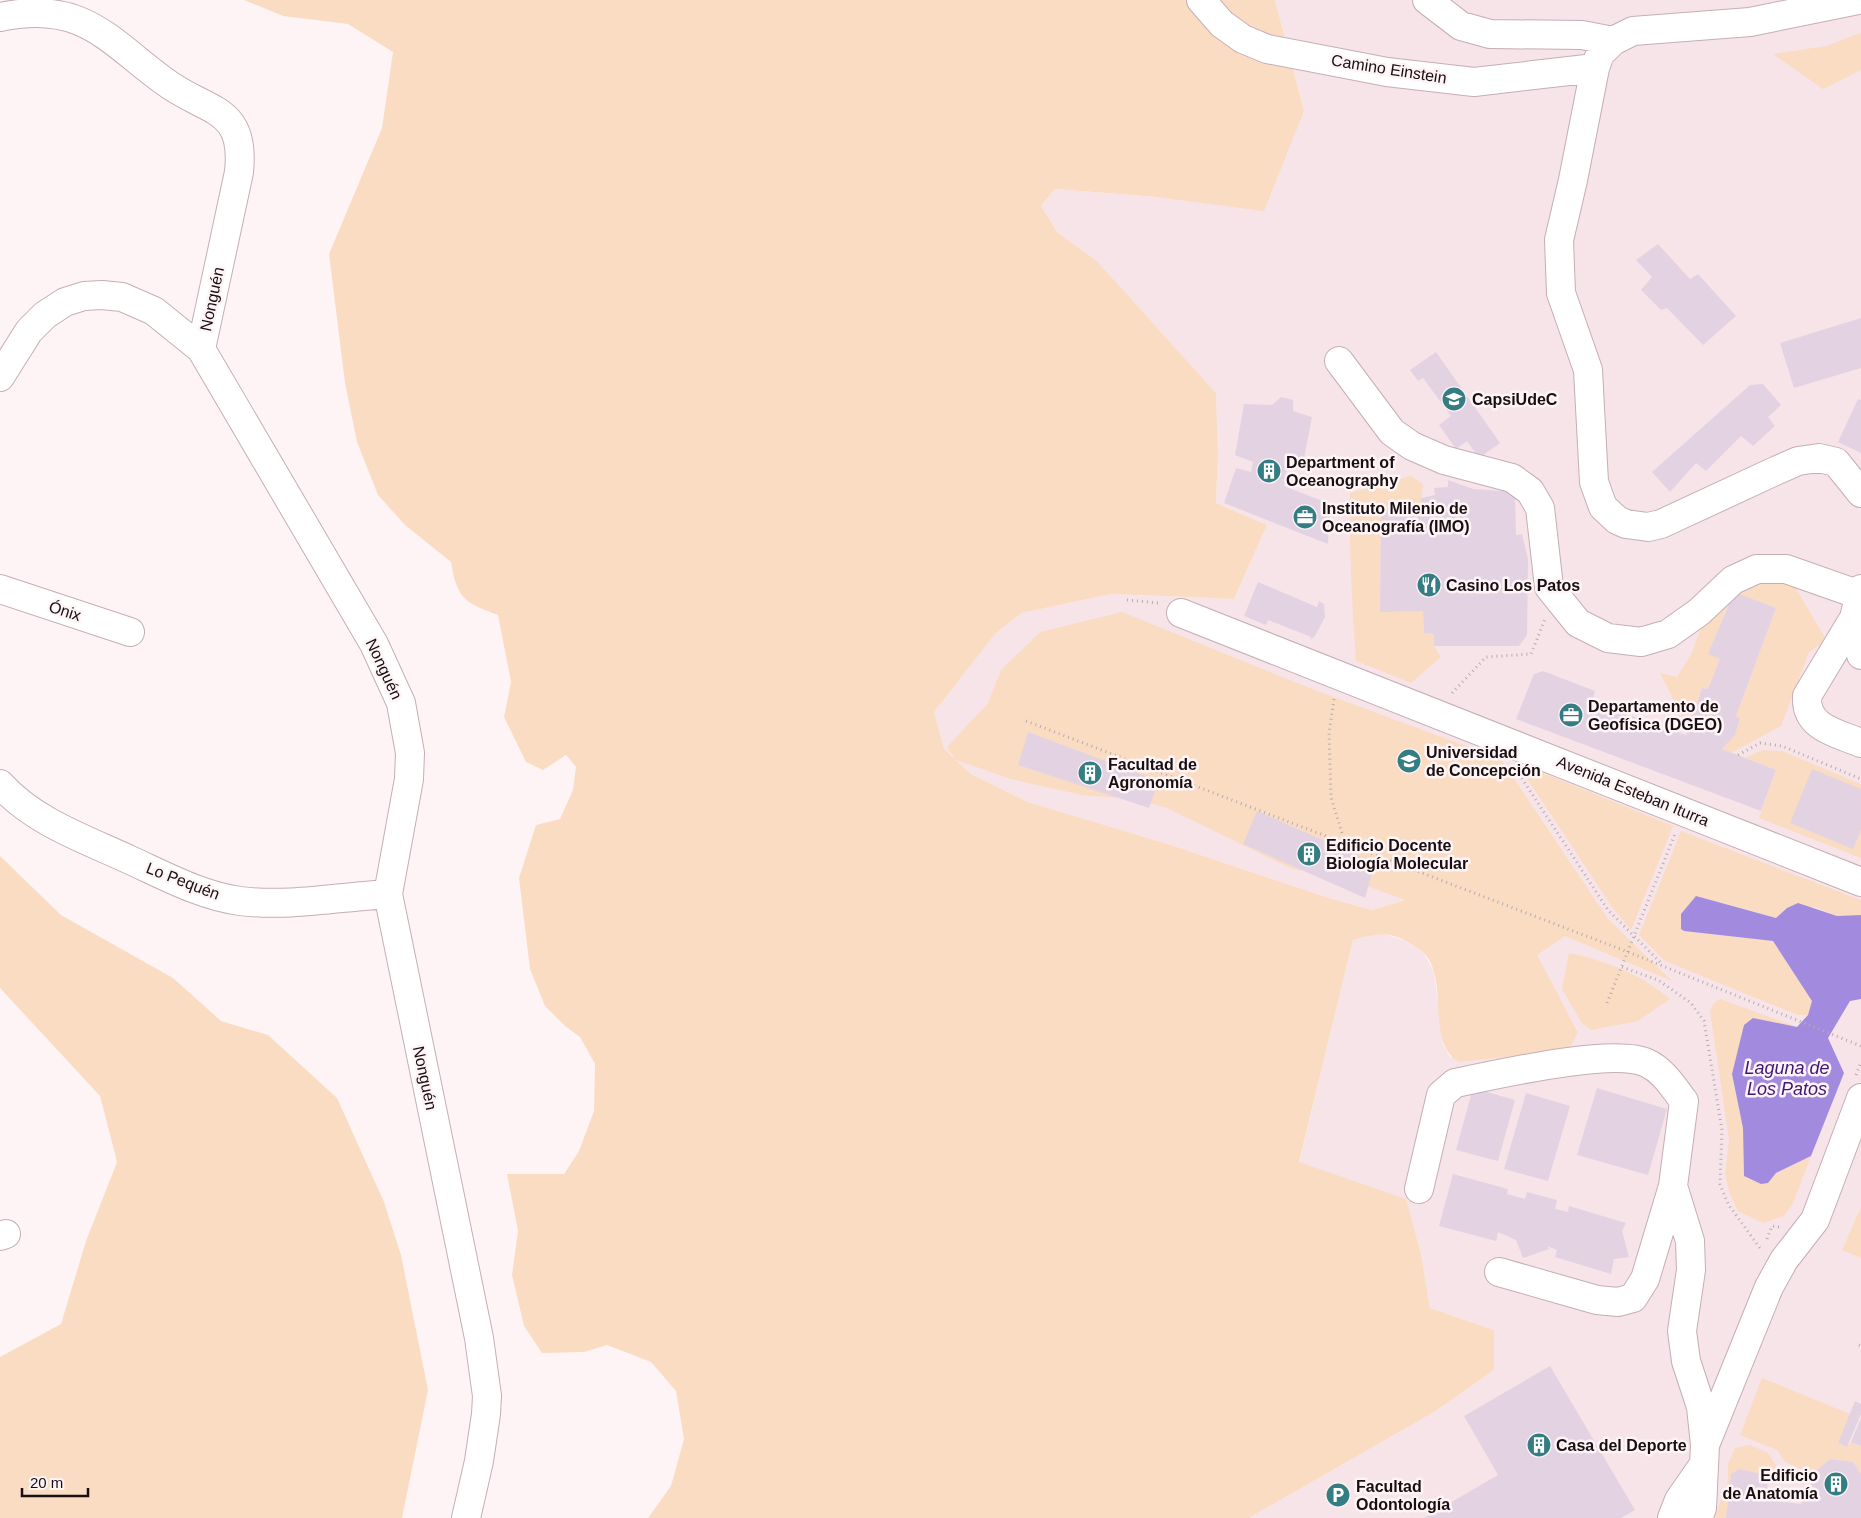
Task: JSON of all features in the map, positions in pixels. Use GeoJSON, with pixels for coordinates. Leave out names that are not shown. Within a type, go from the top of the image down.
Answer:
{"type":"FeatureCollection","features":[{"type":"Feature","properties":{"kind":"street","name":"Camino Einstein"},"geometry":{"type":"LineString","coordinates":[[1201,0],[1222,24],[1243,39],[1267,49],[1387,72],[1474,82],[1595,68]]}},
{"type":"Feature","properties":{"kind":"street"},"geometry":{"type":"LineString","coordinates":[[1427,0],[1461,26],[1490,34],[1582,35],[1613,41]]}},
{"type":"Feature","properties":{"kind":"street"},"geometry":{"type":"LineString","coordinates":[[1858,0],[1750,22],[1633,31],[1613,41],[1600,54],[1595,68],[1559,240],[1561,293],[1588,370],[1594,482],[1603,507],[1617,520],[1626,524],[1648,527],[1661,524],[1773,472],[1798,462],[1819,458],[1836,462],[1861,493]]}},
{"type":"Feature","properties":{"kind":"street","name":"Nonguén"},"geometry":{"type":"LineString","coordinates":[[0,17],[13,13],[43,10],[78,16],[94,24],[177,90],[219,112],[236,131],[240,143],[239,172],[201,349],[374,644],[401,703],[407,725],[410,753],[409,779],[388,894],[484,1370],[487,1396],[484,1434],[466,1518]]}},
{"type":"Feature","properties":{"kind":"street"},"geometry":{"type":"LineString","coordinates":[[0,377],[24,338],[45,315],[64,302],[84,296],[102,295],[136,302],[154,311],[201,349]]}},
{"type":"Feature","properties":{"kind":"street"},"geometry":{"type":"LineString","coordinates":[[1339,361],[1392,432],[1444,460],[1512,478],[1530,491],[1540,508],[1549,587],[1578,624],[1608,638],[1641,642],[1668,634],[1699,612],[1733,580],[1757,570],[1786,569],[1858,601]]}},
{"type":"Feature","properties":{"kind":"street","name":"Ónix"},"geometry":{"type":"LineString","coordinates":[[0,589],[130,632]]}},
{"type":"Feature","properties":{"kind":"street"},"geometry":{"type":"LineString","coordinates":[[1858,601],[1861,655]]}},
{"type":"Feature","properties":{"kind":"street"},"geometry":{"type":"LineString","coordinates":[[1858,601],[1807,696],[1807,703],[1810,716],[1820,726],[1861,743]]}},
{"type":"Feature","properties":{"kind":"street","name":"Avenida Esteban Iturra"},"geometry":{"type":"LineString","coordinates":[[1181,613],[1861,882]]}},
{"type":"Feature","properties":{"kind":"street","name":"Lo Pequén"},"geometry":{"type":"LineString","coordinates":[[0,784],[23,805],[45,820],[181,883],[238,901],[261,902],[388,894]]}},
{"type":"Feature","properties":{"kind":"street"},"geometry":{"type":"LineString","coordinates":[[1419,1189],[1441,1095],[1455,1083],[1595,1058],[1623,1057],[1647,1063],[1666,1077],[1684,1101],[1672,1186],[1645,1279],[1633,1298],[1618,1302],[1597,1300],[1499,1272]]}},
{"type":"Feature","properties":{"kind":"street"},"geometry":{"type":"LineString","coordinates":[[1672,1518],[1679,1500],[1704,1456],[1769,1288],[1784,1260],[1815,1220],[1861,1098]]}},
{"type":"Feature","properties":{"kind":"street"},"geometry":{"type":"LineString","coordinates":[[1672,1186],[1690,1241],[1691,1270],[1682,1330],[1686,1362],[1701,1407],[1704,1456],[1702,1508],[1698,1518]]}},
{"type":"Feature","properties":{"kind":"path"},"geometry":{"type":"LineString","coordinates":[[1450,694],[1486,657],[1531,654],[1554,594]]}},
{"type":"Feature","properties":{"kind":"path"},"geometry":{"type":"LineString","coordinates":[[1337,675],[1329,734],[1331,797],[1345,844]]}},
{"type":"Feature","properties":{"kind":"path"},"geometry":{"type":"LineString","coordinates":[[1026,721],[1664,966],[1861,1046]]}},
{"type":"Feature","properties":{"kind":"path"},"geometry":{"type":"LineString","coordinates":[[1738,755],[1760,743],[1782,746],[1861,779]]}},
{"type":"Feature","properties":{"kind":"path"},"geometry":{"type":"LineString","coordinates":[[1516,771],[1608,910],[1664,966]]}},
{"type":"Feature","properties":{"kind":"path"},"geometry":{"type":"LineString","coordinates":[[1607,1003],[1684,812]]}},
{"type":"Feature","properties":{"kind":"shaded area"},"geometry":{"type":"Polygon","coordinates":[[[244,0],[1275,0],[1304,111],[1264,211],[1156,197],[1055,189],[1041,206],[1058,233],[1096,260],[1216,393],[1218,454],[1216,503],[1267,525],[1234,599],[1111,594],[1022,613],[996,633],[934,712],[944,748],[955,759],[947,747],[988,703],[1001,670],[1040,632],[1122,612],[1312,689],[1501,759],[1608,919],[1672,981],[1565,936],[1537,955],[1578,1032],[1569,1050],[1459,1062],[1449,1053],[1443,1041],[1436,979],[1432,965],[1424,953],[1411,944],[1389,935],[1382,934],[1353,940],[1299,1162],[1406,1199],[1421,1254],[1430,1308],[1494,1330],[1494,1370],[1434,1412],[1249,1518],[648,1518],[671,1486],[684,1439],[676,1391],[651,1362],[607,1345],[584,1352],[542,1353],[524,1326],[512,1275],[518,1231],[507,1174],[564,1174],[579,1151],[594,1111],[595,1064],[580,1037],[565,1026],[545,1006],[530,969],[519,878],[536,825],[560,819],[573,790],[576,767],[566,755],[543,770],[526,762],[504,717],[511,682],[498,615],[470,603],[464,598],[456,584],[451,562],[405,525],[378,495],[357,442],[345,383],[329,254],[382,128],[393,52],[348,24],[283,16],[244,0]],[[956,760],[971,774],[1028,802],[1171,845],[1329,898],[1372,910],[1405,900],[1364,885],[1290,868],[1167,808],[1135,799],[1082,795],[1011,779],[956,760]]]}},
{"type":"Feature","properties":{"kind":"shaded area","name":"Universidad de Concepción"},"geometry":{"type":"Polygon","coordinates":[[[1275,0],[1861,0],[1861,1518],[1249,1518],[1434,1412],[1494,1370],[1494,1330],[1430,1308],[1421,1254],[1405,1199],[1299,1163],[1353,940],[1381,933],[1406,941],[1424,953],[1434,972],[1443,1044],[1450,1057],[1578,1031],[1559,997],[1420,895],[1372,910],[1329,898],[1171,845],[1028,802],[971,774],[944,748],[934,712],[996,633],[1022,613],[1111,594],[1234,599],[1267,525],[1216,503],[1218,454],[1216,393],[1096,260],[1058,233],[1041,206],[1055,189],[1156,197],[1304,111],[1275,0]]]}},
{"type":"Feature","properties":{"kind":"shaded area"},"geometry":{"type":"Polygon","coordinates":[[[1861,33],[1861,70],[1823,89],[1773,54],[1826,46],[1861,33]]]}},
{"type":"Feature","properties":{"kind":"shaded area"},"geometry":{"type":"Polygon","coordinates":[[[1411,476],[1423,484],[1421,505],[1381,508],[1380,611],[1423,611],[1424,633],[1434,634],[1434,646],[1441,657],[1411,683],[1356,661],[1351,577],[1350,493],[1411,476]]]}},
{"type":"Feature","properties":{"kind":"shaded area"},"geometry":{"type":"Polygon","coordinates":[[[1768,577],[1795,587],[1827,641],[1809,652],[1781,726],[1731,753],[1722,749],[1735,735],[1740,719],[1736,716],[1776,608],[1733,592],[1709,653],[1720,659],[1708,689],[1702,688],[1688,728],[1660,673],[1677,677],[1692,653],[1708,607],[1722,593],[1742,581],[1768,577]]]}},
{"type":"Feature","properties":{"kind":"shaded area"},"geometry":{"type":"Polygon","coordinates":[[[1763,750],[1782,751],[1861,784],[1861,858],[1759,818],[1776,770],[1745,758],[1763,750]]]}},
{"type":"Feature","properties":{"kind":"shaded area"},"geometry":{"type":"Polygon","coordinates":[[[1516,762],[1673,826],[1631,930],[1612,907],[1516,762]]]}},
{"type":"Feature","properties":{"kind":"shaded area"},"geometry":{"type":"Polygon","coordinates":[[[1681,831],[1861,900],[1861,915],[1837,916],[1815,907],[1787,908],[1777,918],[1697,896],[1684,931],[1773,941],[1812,1001],[1808,1015],[1798,1015],[1665,961],[1639,935],[1681,831]]]}},
{"type":"Feature","properties":{"kind":"shaded area"},"geometry":{"type":"Polygon","coordinates":[[[0,856],[61,915],[173,978],[221,1021],[268,1035],[337,1098],[384,1202],[401,1255],[428,1390],[402,1518],[0,1518],[0,1357],[61,1324],[86,1241],[117,1162],[100,1096],[0,988],[0,856]]]}},
{"type":"Feature","properties":{"kind":"shaded area"},"geometry":{"type":"Polygon","coordinates":[[[1569,953],[1610,964],[1647,982],[1670,999],[1638,1021],[1591,1030],[1581,1022],[1562,989],[1569,953]]]}},
{"type":"Feature","properties":{"kind":"shaded area"},"geometry":{"type":"Polygon","coordinates":[[[1720,999],[1797,1027],[1782,1025],[1736,1060],[1732,1074],[1743,1128],[1744,1176],[1761,1184],[1776,1173],[1811,1156],[1793,1203],[1784,1216],[1763,1223],[1738,1211],[1730,1194],[1725,1175],[1729,1140],[1710,1011],[1714,1003],[1720,999]]]}},
{"type":"Feature","properties":{"kind":"shaded area"},"geometry":{"type":"Polygon","coordinates":[[[1861,1207],[1861,1258],[1842,1250],[1861,1207]]]}},
{"type":"Feature","properties":{"kind":"shaded area"},"geometry":{"type":"Polygon","coordinates":[[[1762,1378],[1850,1414],[1838,1443],[1847,1447],[1851,1442],[1861,1446],[1861,1474],[1853,1462],[1830,1459],[1812,1474],[1785,1462],[1777,1450],[1740,1435],[1762,1378]]]}},
{"type":"Feature","properties":{"kind":"shaded area"},"geometry":{"type":"Polygon","coordinates":[[[1750,1445],[1768,1453],[1777,1467],[1768,1475],[1739,1469],[1731,1474],[1726,1518],[1714,1518],[1728,1480],[1728,1464],[1735,1448],[1750,1445]]]}},
{"type":"Feature","properties":{"kind":"water","name":"Laguna de Los Patos"},"geometry":{"type":"Polygon","coordinates":[[[1696,896],[1776,918],[1787,908],[1798,903],[1837,916],[1861,915],[1861,999],[1850,1001],[1828,1038],[1844,1073],[1811,1156],[1776,1173],[1768,1183],[1761,1184],[1744,1176],[1743,1128],[1732,1074],[1744,1025],[1753,1018],[1797,1027],[1808,1015],[1812,1001],[1773,941],[1684,931],[1681,929],[1681,914],[1696,896]]]}},
{"type":"Feature","properties":{"kind":"building"},"geometry":{"type":"Polygon","coordinates":[[[1658,244],[1690,279],[1698,274],[1736,316],[1703,345],[1667,308],[1661,310],[1641,290],[1652,277],[1636,260],[1658,244]]]}},
{"type":"Feature","properties":{"kind":"building"},"geometry":{"type":"Polygon","coordinates":[[[1861,318],[1861,368],[1794,388],[1780,343],[1861,318]]]}},
{"type":"Feature","properties":{"kind":"building","name":"CapsiUdeC"},"geometry":{"type":"Polygon","coordinates":[[[1436,352],[1500,443],[1479,458],[1467,441],[1456,449],[1439,425],[1451,416],[1423,378],[1418,381],[1410,370],[1436,352]]]}},
{"type":"Feature","properties":{"kind":"building"},"geometry":{"type":"Polygon","coordinates":[[[1763,384],[1781,405],[1768,417],[1775,426],[1753,446],[1741,436],[1706,471],[1696,463],[1670,492],[1652,472],[1750,385],[1763,384]]]}},
{"type":"Feature","properties":{"kind":"building","name":"Department of Oceanography"},"geometry":{"type":"Polygon","coordinates":[[[1281,397],[1293,400],[1293,411],[1312,417],[1302,469],[1287,469],[1284,486],[1330,504],[1328,544],[1224,503],[1236,468],[1251,472],[1253,462],[1235,455],[1244,404],[1272,405],[1281,397]]]}},
{"type":"Feature","properties":{"kind":"building"},"geometry":{"type":"Polygon","coordinates":[[[1858,399],[1861,400],[1861,453],[1838,442],[1858,399]]]}},
{"type":"Feature","properties":{"kind":"building"},"geometry":{"type":"Polygon","coordinates":[[[1448,480],[1473,489],[1515,492],[1516,535],[1522,534],[1528,559],[1527,635],[1519,646],[1434,646],[1434,634],[1424,633],[1423,611],[1380,612],[1381,508],[1421,505],[1421,498],[1435,495],[1434,488],[1448,487],[1448,480]]]}},
{"type":"Feature","properties":{"kind":"building"},"geometry":{"type":"Polygon","coordinates":[[[1258,582],[1317,607],[1319,601],[1324,604],[1325,617],[1315,636],[1310,640],[1311,637],[1268,620],[1266,625],[1244,616],[1258,582]]]}},
{"type":"Feature","properties":{"kind":"building"},"geometry":{"type":"Polygon","coordinates":[[[1734,592],[1776,608],[1736,716],[1740,719],[1735,735],[1722,749],[1776,770],[1761,811],[1516,719],[1534,674],[1543,671],[1595,691],[1592,702],[1686,735],[1702,688],[1708,689],[1720,659],[1708,654],[1734,592]]]}},
{"type":"Feature","properties":{"kind":"building","name":"Facultad de Agronomía"},"geometry":{"type":"Polygon","coordinates":[[[1028,732],[1159,781],[1149,808],[1018,765],[1028,732]]]}},
{"type":"Feature","properties":{"kind":"building"},"geometry":{"type":"Polygon","coordinates":[[[1812,769],[1861,789],[1861,830],[1853,849],[1790,823],[1812,769]]]}},
{"type":"Feature","properties":{"kind":"building","name":"Edificio Docente Biología Molecular"},"geometry":{"type":"Polygon","coordinates":[[[1257,811],[1375,863],[1365,898],[1243,844],[1257,811]]]}},
{"type":"Feature","properties":{"kind":"building"},"geometry":{"type":"Polygon","coordinates":[[[1473,1088],[1515,1100],[1498,1161],[1456,1150],[1473,1088]]]}},
{"type":"Feature","properties":{"kind":"building"},"geometry":{"type":"Polygon","coordinates":[[[1597,1088],[1667,1109],[1648,1175],[1577,1155],[1597,1088]]]}},
{"type":"Feature","properties":{"kind":"building"},"geometry":{"type":"Polygon","coordinates":[[[1526,1093],[1570,1106],[1548,1181],[1504,1169],[1526,1093]]]}},
{"type":"Feature","properties":{"kind":"building"},"geometry":{"type":"Polygon","coordinates":[[[1453,1174],[1508,1189],[1507,1194],[1525,1199],[1527,1192],[1557,1200],[1555,1209],[1568,1212],[1569,1206],[1626,1223],[1622,1231],[1629,1257],[1614,1259],[1611,1274],[1555,1257],[1557,1250],[1547,1246],[1549,1249],[1523,1258],[1516,1240],[1498,1232],[1496,1241],[1439,1226],[1453,1174]]]}},
{"type":"Feature","properties":{"kind":"building","name":"Casa del Deporte"},"geometry":{"type":"Polygon","coordinates":[[[1550,1366],[1635,1510],[1621,1518],[1424,1518],[1498,1475],[1464,1416],[1550,1366]]]}},
{"type":"Feature","properties":{"kind":"building"},"geometry":{"type":"Polygon","coordinates":[[[1855,1401],[1861,1404],[1861,1414],[1847,1447],[1838,1443],[1855,1401]]]}},
{"type":"Feature","properties":{"kind":"building"},"geometry":{"type":"Polygon","coordinates":[[[1861,1418],[1861,1446],[1851,1442],[1861,1418]]]}},
{"type":"Feature","properties":{"kind":"building","name":"Edificio de Anatomía"},"geometry":{"type":"Polygon","coordinates":[[[1830,1459],[1853,1462],[1861,1474],[1861,1518],[1726,1518],[1731,1474],[1739,1469],[1768,1475],[1767,1500],[1801,1504],[1804,1495],[1810,1493],[1812,1474],[1830,1459]]]}},
{"type":"Feature","properties":{"kind":"place","name":"CapsiUdeC"},"geometry":{"type":"Point","coordinates":[1454,399]}},
{"type":"Feature","properties":{"kind":"place","name":"Department of Oceanography"},"geometry":{"type":"Point","coordinates":[1269,471]}},
{"type":"Feature","properties":{"kind":"place","name":"Instituto Milenio de Oceanografía (IMO)"},"geometry":{"type":"Point","coordinates":[1305,517]}},
{"type":"Feature","properties":{"kind":"place","name":"Casino Los Patos"},"geometry":{"type":"Point","coordinates":[1429,585]}},
{"type":"Feature","properties":{"kind":"place","name":"Departamento de Geofísica (DGEO)"},"geometry":{"type":"Point","coordinates":[1571,715]}},
{"type":"Feature","properties":{"kind":"place","name":"Universidad de Concepción"},"geometry":{"type":"Point","coordinates":[1409,761]}},
{"type":"Feature","properties":{"kind":"place","name":"Facultad de Agronomía"},"geometry":{"type":"Point","coordinates":[1090,773]}},
{"type":"Feature","properties":{"kind":"place","name":"Edificio Docente Biología Molecular"},"geometry":{"type":"Point","coordinates":[1309,854]}},
{"type":"Feature","properties":{"kind":"place","name":"Casa del Deporte"},"geometry":{"type":"Point","coordinates":[1539,1445]}},
{"type":"Feature","properties":{"kind":"place","name":"Edificio de Anatomía"},"geometry":{"type":"Point","coordinates":[1836,1484]}},
{"type":"Feature","properties":{"kind":"place","name":"Facultad Odontología"},"geometry":{"type":"Point","coordinates":[1338,1495]}}]}
